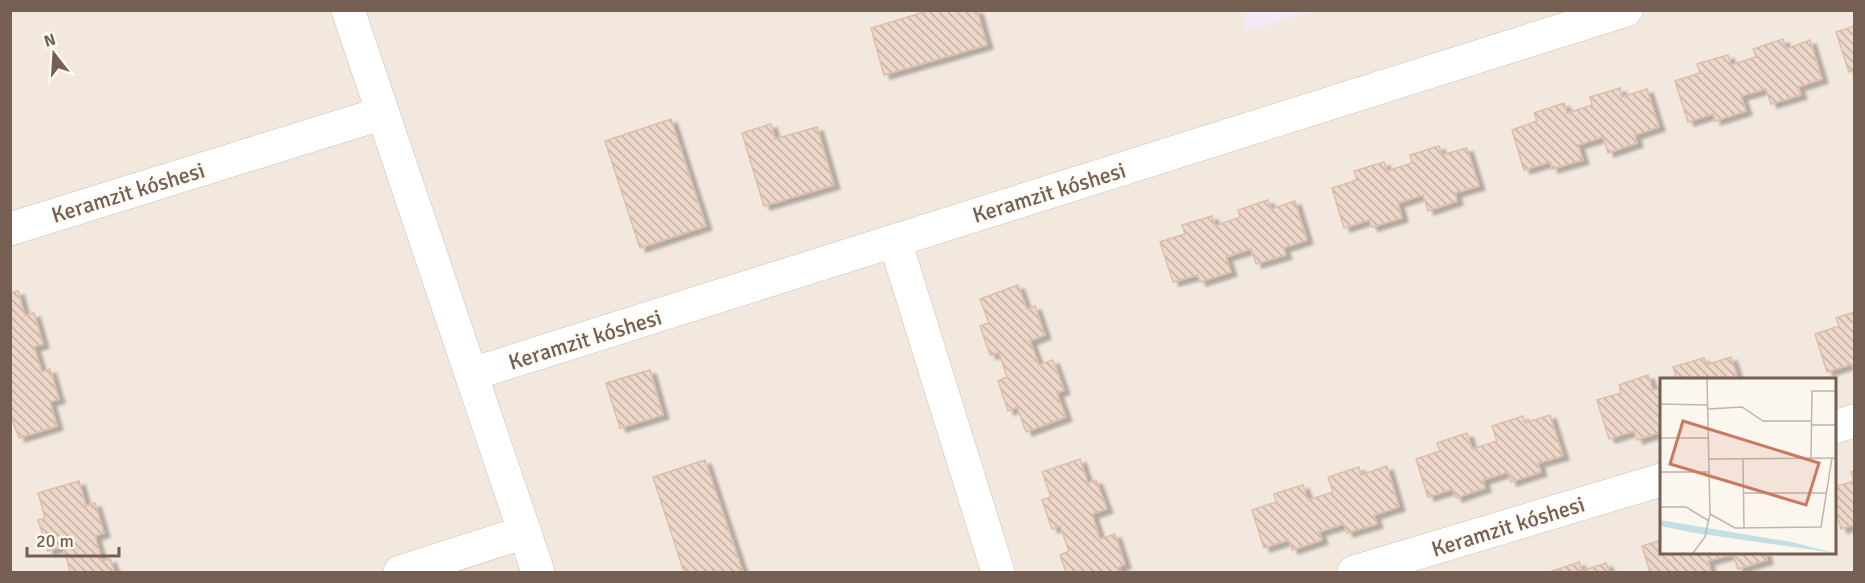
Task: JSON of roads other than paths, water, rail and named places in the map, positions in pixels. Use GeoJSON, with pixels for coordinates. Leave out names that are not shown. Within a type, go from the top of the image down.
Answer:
{"type":"FeatureCollection","features":[{"type":"Feature","properties":{"kind":"street"},"geometry":{"type":"LineString","coordinates":[[348,10],[538,573]]}},
{"type":"Feature","properties":{"kind":"street","name":"Keramzit kóshesi"},"geometry":{"type":"LineString","coordinates":[[472,374],[1626,10]]}},
{"type":"Feature","properties":{"kind":"street","name":"Keramzit kóshesi"},"geometry":{"type":"LineString","coordinates":[[10,229],[383,113]]}},
{"type":"Feature","properties":{"kind":"street"},"geometry":{"type":"LineString","coordinates":[[895,241],[998,573]]}},
{"type":"Feature","properties":{"kind":"street"},"geometry":{"type":"LineString","coordinates":[[1835,426],[1854,421]]}},
{"type":"Feature","properties":{"kind":"street","name":"Keramzit kóshesi"},"geometry":{"type":"LineString","coordinates":[[1354,573],[1660,480]]}},
{"type":"Feature","properties":{"kind":"street"},"geometry":{"type":"LineString","coordinates":[[400,573],[525,532]]}}]}
